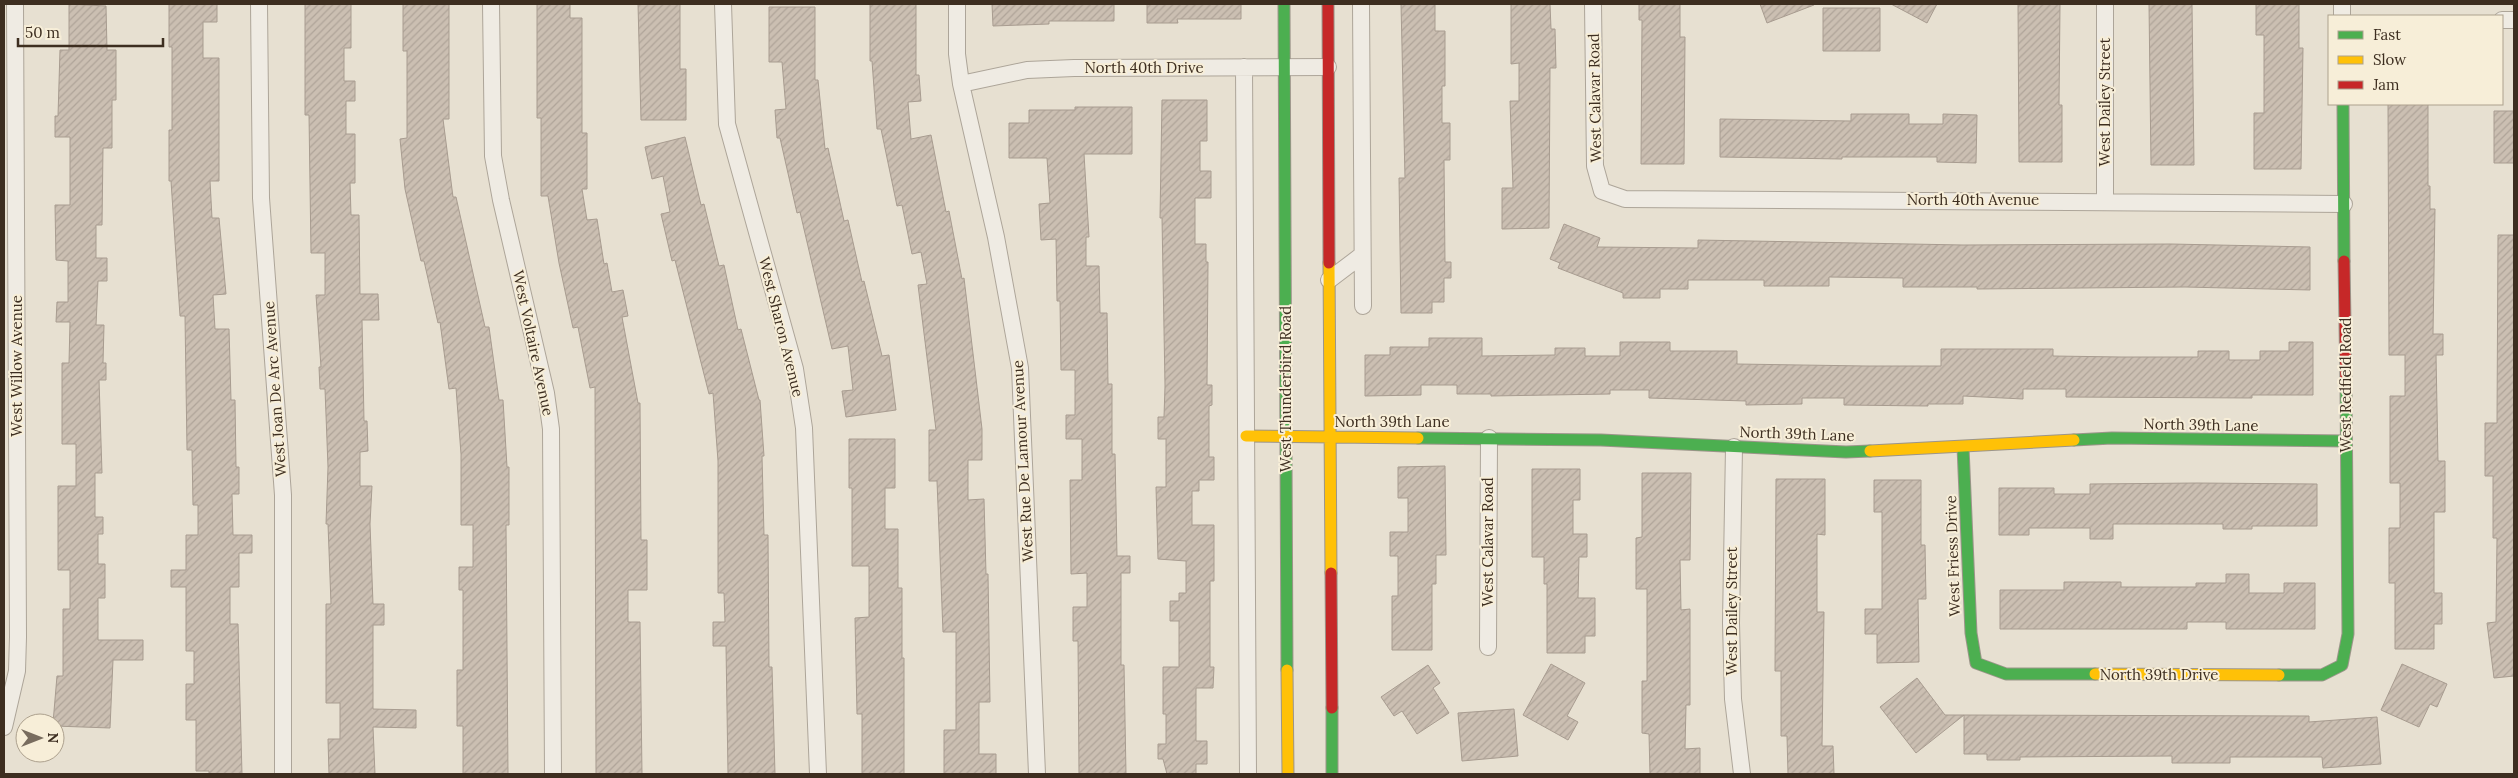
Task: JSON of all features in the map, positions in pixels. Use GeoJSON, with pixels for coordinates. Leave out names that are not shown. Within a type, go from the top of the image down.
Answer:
{"type":"FeatureCollection","features":[{"type":"Feature","properties":{"kind":"street","name":"West Willow Avenue"},"geometry":{"type":"LineString","coordinates":[[4,727],[17,671],[18,637],[10,247],[15,4]]}},
{"type":"Feature","properties":{"kind":"street","name":"West Joan De Arc Avenue"},"geometry":{"type":"LineString","coordinates":[[258,4],[261,198],[283,496],[283,774]]}},
{"type":"Feature","properties":{"kind":"street","name":"West Voltaire Avenue"},"geometry":{"type":"LineString","coordinates":[[491,4],[493,156],[501,200],[546,393],[551,429],[553,774]]}},
{"type":"Feature","properties":{"kind":"street","name":"West Sharon Avenue"},"geometry":{"type":"LineString","coordinates":[[723,4],[727,124],[795,369],[804,428],[818,774]]}},
{"type":"Feature","properties":{"kind":"street","name":"West Rue De Lamour Avenue"},"geometry":{"type":"LineString","coordinates":[[957,4],[957,54],[961,84],[996,236],[1020,368],[1037,774]]}},
{"type":"Feature","properties":{"kind":"street","name":"West Thunderbird Road"},"geometry":{"type":"LineString","coordinates":[[1284,4],[1288,774]]}},
{"type":"Feature","properties":{"kind":"street"},"geometry":{"type":"LineString","coordinates":[[1328,4],[1332,774]]}},
{"type":"Feature","properties":{"kind":"street"},"geometry":{"type":"LineString","coordinates":[[1360,4],[1363,306]]}},
{"type":"Feature","properties":{"kind":"street","name":"West Calavar Road"},"geometry":{"type":"LineString","coordinates":[[1593,4],[1594,166],[1602,191]]}},
{"type":"Feature","properties":{"kind":"street","name":"West Dailey Street"},"geometry":{"type":"LineString","coordinates":[[2105,4],[2105,201]]}},
{"type":"Feature","properties":{"kind":"street","name":"North 40th Drive"},"geometry":{"type":"LineString","coordinates":[[961,84],[1027,70],[1328,66]]}},
{"type":"Feature","properties":{"kind":"street"},"geometry":{"type":"LineString","coordinates":[[1244,67],[1248,774]]}},
{"type":"Feature","properties":{"kind":"street","name":"West Redfield Road"},"geometry":{"type":"LineString","coordinates":[[2342,666],[2348,634],[2343,105]]}},
{"type":"Feature","properties":{"kind":"street","name":"North 40th Avenue"},"geometry":{"type":"LineString","coordinates":[[1602,191],[1625,199],[2344,204]]}},
{"type":"Feature","properties":{"kind":"street"},"geometry":{"type":"LineString","coordinates":[[1330,280],[1362,255]]}},
{"type":"Feature","properties":{"kind":"street","name":"North 39th Lane"},"geometry":{"type":"LineString","coordinates":[[1246,436],[1489,438],[1846,452],[2112,438],[2346,441]]}},
{"type":"Feature","properties":{"kind":"street","name":"West Calavar Road"},"geometry":{"type":"LineString","coordinates":[[1488,648],[1489,438]]}},
{"type":"Feature","properties":{"kind":"street","name":"West Dailey Street"},"geometry":{"type":"LineString","coordinates":[[1734,447],[1731,623],[1733,700],[1742,774]]}},
{"type":"Feature","properties":{"kind":"street","name":"West Friess Drive"},"geometry":{"type":"LineString","coordinates":[[1963,447],[1971,633],[1976,663]]}},
{"type":"Feature","properties":{"kind":"street","name":"North 39th Drive"},"geometry":{"type":"LineString","coordinates":[[1976,663],[2006,674],[2322,676],[2342,666]]}},
{"type":"Feature","properties":{"kind":"building"},"geometry":{"type":"Polygon","coordinates":[[[69,4],[106,6],[107,50],[116,50],[116,100],[112,100],[112,148],[103,148],[102,225],[96,225],[96,258],[107,258],[107,281],[98,281],[96,325],[104,325],[103,363],[106,363],[106,380],[99,380],[102,473],[95,473],[95,517],[103,517],[103,534],[98,534],[98,564],[105,564],[105,598],[98,598],[98,640],[143,640],[143,660],[113,660],[110,728],[65,726],[65,713],[54,713],[57,676],[63,676],[63,609],[70,609],[70,570],[58,570],[58,486],[76,486],[76,444],[62,444],[62,363],[69,363],[70,322],[56,322],[57,302],[68,302],[68,261],[56,260],[55,205],[70,205],[70,137],[55,137],[55,116],[58,116],[60,50],[69,50],[69,4]]]}},
{"type":"Feature","properties":{"kind":"building"},"geometry":{"type":"Polygon","coordinates":[[[169,4],[217,4],[217,22],[203,22],[203,58],[219,58],[219,181],[210,181],[212,218],[219,218],[226,294],[213,295],[215,329],[229,329],[231,400],[235,400],[236,467],[239,467],[239,494],[232,494],[233,535],[252,535],[252,553],[239,553],[239,587],[230,587],[230,624],[238,624],[242,774],[209,774],[209,771],[196,771],[196,720],[186,720],[186,684],[194,684],[194,651],[186,651],[186,587],[171,587],[171,570],[186,570],[186,535],[198,535],[198,505],[193,505],[192,450],[187,450],[185,316],[180,316],[171,181],[169,181],[169,130],[172,130],[172,47],[169,47],[169,4]]]}},
{"type":"Feature","properties":{"kind":"building"},"geometry":{"type":"Polygon","coordinates":[[[305,4],[351,4],[351,48],[344,48],[344,81],[355,81],[355,101],[346,101],[346,134],[355,134],[355,183],[350,183],[351,215],[359,215],[360,294],[378,294],[379,320],[362,320],[364,421],[367,421],[368,451],[360,452],[360,486],[372,486],[370,524],[373,604],[384,604],[384,625],[373,625],[373,709],[416,710],[416,728],[373,727],[375,774],[329,774],[328,739],[340,739],[340,703],[326,703],[326,604],[331,604],[328,524],[326,524],[328,467],[325,389],[320,389],[319,367],[321,367],[316,295],[325,295],[325,253],[311,253],[309,115],[305,115],[305,4]]]}},
{"type":"Feature","properties":{"kind":"building"},"geometry":{"type":"Polygon","coordinates":[[[403,4],[449,4],[449,119],[443,119],[453,197],[456,197],[485,327],[489,327],[499,400],[503,400],[507,467],[509,467],[509,525],[506,525],[508,774],[463,774],[463,726],[457,726],[457,670],[463,670],[463,590],[459,590],[459,567],[473,567],[473,525],[461,525],[461,454],[456,388],[449,389],[440,322],[438,323],[424,261],[421,261],[405,189],[400,139],[407,138],[407,51],[403,51],[403,4]]]}},
{"type":"Feature","properties":{"kind":"building"},"geometry":{"type":"Polygon","coordinates":[[[537,4],[570,4],[570,18],[582,18],[582,133],[587,133],[587,189],[582,189],[587,220],[597,219],[604,264],[607,263],[612,292],[623,290],[628,316],[622,317],[638,403],[640,403],[641,540],[647,540],[647,590],[628,590],[628,622],[640,622],[642,774],[596,774],[595,387],[590,388],[578,327],[573,328],[559,263],[548,196],[541,196],[541,118],[537,118],[537,4]]]}},
{"type":"Feature","properties":{"kind":"building"},"geometry":{"type":"Polygon","coordinates":[[[638,4],[680,4],[680,69],[686,69],[686,120],[641,120],[638,4]]]}},
{"type":"Feature","properties":{"kind":"building"},"geometry":{"type":"Polygon","coordinates":[[[870,4],[916,4],[916,75],[919,75],[921,101],[908,102],[911,139],[931,135],[946,212],[949,211],[962,279],[964,278],[982,429],[982,460],[968,460],[968,500],[984,499],[986,574],[988,574],[990,702],[979,702],[979,754],[996,754],[996,774],[944,774],[944,730],[956,730],[956,632],[943,632],[937,481],[929,481],[929,430],[936,430],[918,285],[927,284],[921,252],[912,254],[902,205],[897,206],[881,129],[877,129],[872,61],[870,61],[870,4]]]}},
{"type":"Feature","properties":{"kind":"building"},"geometry":{"type":"Polygon","coordinates":[[[992,4],[1114,4],[1114,21],[1049,21],[1049,24],[993,26],[992,4]]]}},
{"type":"Feature","properties":{"kind":"building"},"geometry":{"type":"Polygon","coordinates":[[[1147,4],[1241,4],[1241,19],[1177,19],[1178,23],[1147,23],[1147,4]]]}},
{"type":"Feature","properties":{"kind":"building"},"geometry":{"type":"Polygon","coordinates":[[[1401,4],[1435,4],[1435,31],[1445,31],[1445,86],[1442,86],[1442,123],[1450,123],[1450,160],[1444,160],[1445,262],[1451,262],[1451,278],[1444,278],[1444,302],[1432,302],[1432,313],[1401,313],[1399,178],[1405,178],[1401,4]]]}},
{"type":"Feature","properties":{"kind":"building"},"geometry":{"type":"Polygon","coordinates":[[[1511,4],[1550,4],[1551,29],[1555,29],[1556,68],[1550,68],[1549,228],[1502,229],[1502,188],[1513,188],[1510,101],[1519,101],[1519,63],[1511,64],[1511,4]]]}},
{"type":"Feature","properties":{"kind":"building"},"geometry":{"type":"Polygon","coordinates":[[[1639,4],[1680,4],[1680,37],[1685,37],[1684,164],[1641,164],[1642,20],[1639,20],[1639,4]]]}},
{"type":"Feature","properties":{"kind":"building"},"geometry":{"type":"Polygon","coordinates":[[[1760,4],[1814,4],[1814,5],[1767,23],[1760,4]]]}},
{"type":"Feature","properties":{"kind":"building"},"geometry":{"type":"Polygon","coordinates":[[[1891,4],[1937,4],[1927,23],[1891,4]]]}},
{"type":"Feature","properties":{"kind":"building"},"geometry":{"type":"Polygon","coordinates":[[[2018,4],[2060,4],[2059,105],[2062,105],[2062,162],[2019,162],[2018,4]]]}},
{"type":"Feature","properties":{"kind":"building"},"geometry":{"type":"Polygon","coordinates":[[[2149,4],[2192,4],[2194,165],[2151,165],[2149,4]]]}},
{"type":"Feature","properties":{"kind":"building"},"geometry":{"type":"Polygon","coordinates":[[[2256,4],[2299,4],[2299,48],[2303,48],[2301,169],[2254,169],[2254,113],[2264,113],[2264,35],[2256,35],[2256,4]]]}},
{"type":"Feature","properties":{"kind":"building"},"geometry":{"type":"Polygon","coordinates":[[[769,7],[815,7],[815,80],[818,80],[825,149],[828,148],[844,221],[848,220],[882,356],[889,355],[896,410],[846,417],[842,391],[853,390],[848,346],[832,349],[800,212],[797,213],[780,138],[777,138],[775,110],[786,109],[782,62],[769,62],[769,7]]]}},
{"type":"Feature","properties":{"kind":"building"},"geometry":{"type":"Polygon","coordinates":[[[1823,8],[1880,8],[1880,51],[1823,51],[1823,8]]]}},
{"type":"Feature","properties":{"kind":"building"},"geometry":{"type":"Polygon","coordinates":[[[1162,100],[1207,100],[1207,141],[1200,141],[1200,171],[1211,171],[1211,198],[1195,198],[1195,244],[1206,244],[1206,262],[1208,262],[1207,385],[1212,385],[1212,405],[1209,406],[1209,457],[1214,457],[1214,480],[1199,480],[1199,491],[1192,491],[1192,525],[1214,525],[1214,581],[1210,581],[1210,667],[1214,667],[1213,688],[1196,688],[1196,741],[1207,741],[1207,764],[1196,764],[1196,774],[1167,774],[1163,759],[1158,759],[1158,744],[1166,744],[1166,714],[1163,714],[1163,667],[1179,667],[1179,621],[1170,621],[1170,601],[1179,601],[1179,593],[1186,593],[1186,561],[1158,559],[1156,487],[1166,487],[1166,439],[1158,439],[1158,417],[1164,417],[1165,386],[1162,218],[1160,218],[1162,100]]]}},
{"type":"Feature","properties":{"kind":"building"},"geometry":{"type":"Polygon","coordinates":[[[2388,105],[2428,105],[2428,186],[2430,186],[2430,209],[2435,209],[2433,334],[2443,334],[2443,355],[2436,355],[2438,461],[2445,461],[2445,512],[2434,512],[2434,593],[2442,593],[2442,624],[2434,624],[2434,649],[2395,649],[2395,583],[2389,583],[2389,528],[2400,528],[2400,483],[2390,483],[2390,396],[2405,396],[2405,355],[2389,355],[2388,105]]]}},
{"type":"Feature","properties":{"kind":"building"},"geometry":{"type":"Polygon","coordinates":[[[1075,107],[1132,107],[1132,154],[1084,154],[1089,237],[1086,237],[1086,266],[1099,266],[1100,313],[1107,313],[1108,384],[1112,384],[1112,454],[1115,454],[1117,556],[1130,556],[1130,573],[1121,573],[1121,665],[1124,665],[1126,774],[1079,774],[1078,641],[1073,641],[1073,607],[1087,607],[1087,573],[1071,574],[1070,480],[1082,480],[1082,439],[1066,439],[1066,415],[1075,415],[1075,370],[1061,370],[1060,301],[1057,301],[1056,239],[1041,240],[1039,204],[1050,203],[1047,158],[1009,158],[1009,123],[1029,123],[1029,110],[1075,110],[1075,107]]]}},
{"type":"Feature","properties":{"kind":"building"},"geometry":{"type":"Polygon","coordinates":[[[2494,111],[2514,111],[2514,163],[2494,163],[2494,111]]]}},
{"type":"Feature","properties":{"kind":"building"},"geometry":{"type":"Polygon","coordinates":[[[1851,114],[1909,114],[1909,124],[1943,124],[1943,114],[1977,115],[1976,163],[1937,162],[1937,157],[1842,157],[1842,159],[1720,157],[1720,119],[1851,121],[1851,114]]]}},
{"type":"Feature","properties":{"kind":"building"},"geometry":{"type":"Polygon","coordinates":[[[685,137],[701,205],[704,204],[719,266],[724,265],[738,330],[741,329],[760,400],[764,456],[762,456],[764,535],[768,535],[769,667],[772,667],[775,774],[728,774],[726,646],[713,646],[713,622],[725,622],[724,593],[718,593],[718,461],[713,393],[709,394],[675,260],[672,261],[661,214],[670,212],[663,176],[652,179],[645,147],[685,137]]]}},
{"type":"Feature","properties":{"kind":"building"},"geometry":{"type":"Polygon","coordinates":[[[1564,224],[1600,238],[1597,247],[1698,248],[1698,240],[1963,245],[2171,244],[2310,247],[2310,290],[2185,287],[1977,289],[1977,287],[1903,287],[1903,278],[1829,277],[1829,286],[1764,286],[1764,280],[1688,280],[1688,289],[1660,289],[1660,298],[1623,298],[1623,293],[1558,268],[1560,263],[1550,259],[1564,224]]]}},
{"type":"Feature","properties":{"kind":"building"},"geometry":{"type":"Polygon","coordinates":[[[2498,235],[2514,235],[2514,676],[2494,678],[2487,623],[2496,622],[2497,538],[2493,538],[2493,476],[2485,476],[2485,423],[2497,423],[2498,235]]]}},
{"type":"Feature","properties":{"kind":"building"},"geometry":{"type":"Polygon","coordinates":[[[1429,338],[1482,338],[1482,356],[1555,355],[1555,348],[1585,348],[1585,356],[1620,356],[1620,342],[1670,342],[1670,351],[1737,351],[1737,364],[1866,366],[1941,366],[1941,349],[2053,349],[2053,356],[2121,357],[2198,357],[2198,351],[2229,351],[2229,360],[2260,360],[2260,351],[2289,351],[2289,342],[2313,342],[2313,395],[2252,395],[2252,398],[2066,397],[2066,389],[2023,389],[2023,399],[1963,396],[1963,404],[1928,404],[1928,406],[1844,405],[1844,398],[1802,398],[1802,404],[1746,405],[1746,401],[1649,398],[1649,390],[1610,390],[1610,394],[1491,396],[1491,394],[1457,394],[1457,385],[1421,385],[1421,395],[1365,396],[1365,355],[1390,355],[1390,347],[1429,347],[1429,338]]]}},
{"type":"Feature","properties":{"kind":"building"},"geometry":{"type":"Polygon","coordinates":[[[849,439],[895,439],[895,488],[885,488],[885,529],[898,529],[898,588],[902,588],[902,658],[904,658],[904,774],[862,774],[862,714],[857,714],[855,618],[869,617],[869,566],[852,566],[852,488],[849,488],[849,439]]]}},
{"type":"Feature","properties":{"kind":"building"},"geometry":{"type":"Polygon","coordinates":[[[1445,466],[1446,555],[1436,555],[1436,584],[1432,584],[1432,650],[1392,650],[1392,596],[1398,596],[1398,556],[1390,556],[1390,532],[1408,532],[1408,498],[1398,498],[1398,467],[1445,466]]]}},
{"type":"Feature","properties":{"kind":"building"},"geometry":{"type":"Polygon","coordinates":[[[1532,469],[1580,469],[1580,500],[1573,500],[1573,534],[1587,534],[1587,557],[1579,557],[1578,598],[1595,598],[1595,636],[1585,636],[1585,653],[1547,653],[1547,584],[1544,584],[1544,557],[1532,557],[1532,469]]]}},
{"type":"Feature","properties":{"kind":"building"},"geometry":{"type":"Polygon","coordinates":[[[1642,473],[1691,473],[1690,560],[1680,560],[1681,610],[1690,609],[1690,705],[1686,705],[1685,749],[1700,748],[1700,774],[1650,774],[1649,734],[1642,733],[1642,681],[1647,681],[1647,589],[1636,589],[1636,538],[1642,537],[1642,473]]]}},
{"type":"Feature","properties":{"kind":"building"},"geometry":{"type":"Polygon","coordinates":[[[1776,479],[1825,479],[1825,535],[1817,534],[1817,612],[1824,612],[1822,746],[1833,746],[1834,774],[1788,774],[1787,736],[1781,736],[1781,671],[1775,671],[1776,479]]]}},
{"type":"Feature","properties":{"kind":"building"},"geometry":{"type":"Polygon","coordinates":[[[1874,480],[1921,480],[1921,545],[1925,545],[1926,599],[1918,599],[1919,662],[1877,663],[1877,634],[1865,634],[1865,609],[1882,609],[1882,512],[1874,512],[1874,480]]]}},
{"type":"Feature","properties":{"kind":"building"},"geometry":{"type":"Polygon","coordinates":[[[2090,484],[2317,484],[2317,526],[2252,526],[2252,529],[2223,529],[2223,524],[2113,524],[2113,539],[2090,539],[2090,528],[2029,528],[2029,535],[1999,535],[1999,488],[2054,488],[2054,494],[2090,494],[2090,484]]]}},
{"type":"Feature","properties":{"kind":"building"},"geometry":{"type":"Polygon","coordinates":[[[2226,574],[2249,574],[2249,593],[2284,593],[2284,583],[2315,583],[2315,629],[2226,629],[2226,622],[2187,622],[2187,629],[2000,629],[2000,590],[2064,590],[2064,582],[2121,582],[2121,587],[2196,587],[2196,583],[2226,583],[2226,574]]]}},
{"type":"Feature","properties":{"kind":"building"},"geometry":{"type":"Polygon","coordinates":[[[1551,664],[1585,683],[1567,716],[1578,722],[1568,740],[1523,715],[1551,664]]]}},
{"type":"Feature","properties":{"kind":"building"},"geometry":{"type":"Polygon","coordinates":[[[2402,664],[2447,684],[2437,707],[2430,704],[2419,727],[2381,710],[2402,664]]]}},
{"type":"Feature","properties":{"kind":"building"},"geometry":{"type":"Polygon","coordinates":[[[1428,665],[1440,683],[1433,688],[1449,713],[1417,734],[1402,711],[1394,716],[1381,697],[1428,665]]]}},
{"type":"Feature","properties":{"kind":"building"},"geometry":{"type":"Polygon","coordinates":[[[1917,678],[1945,715],[1964,715],[1916,753],[1880,707],[1917,678]]]}},
{"type":"Feature","properties":{"kind":"building"},"geometry":{"type":"Polygon","coordinates":[[[1514,709],[1518,756],[1462,761],[1458,713],[1514,709]]]}},
{"type":"Feature","properties":{"kind":"building"},"geometry":{"type":"Polygon","coordinates":[[[1964,715],[2309,716],[2309,722],[2377,717],[2381,764],[2323,768],[2322,757],[2230,757],[2230,763],[2172,763],[2172,756],[2020,757],[2020,760],[1987,760],[1987,754],[1964,754],[1964,715]]]}},
{"type":"Feature","properties":{"kind":"traffic: fast"},"geometry":{"type":"LineString","coordinates":[[1284,4],[1287,670]]}},
{"type":"Feature","properties":{"kind":"traffic: fast"},"geometry":{"type":"LineString","coordinates":[[2343,105],[2344,261]]}},
{"type":"Feature","properties":{"kind":"traffic: fast"},"geometry":{"type":"LineString","coordinates":[[2279,675],[2322,675],[2342,665],[2348,634],[2346,386]]}},
{"type":"Feature","properties":{"kind":"traffic: fast"},"geometry":{"type":"LineString","coordinates":[[1418,438],[1601,440],[1846,452],[1870,451]]}},
{"type":"Feature","properties":{"kind":"traffic: fast"},"geometry":{"type":"LineString","coordinates":[[2074,440],[2112,438],[2346,441]]}},
{"type":"Feature","properties":{"kind":"traffic: fast"},"geometry":{"type":"LineString","coordinates":[[1963,447],[1971,633],[1976,663],[2006,674],[2095,674]]}},
{"type":"Feature","properties":{"kind":"traffic: fast"},"geometry":{"type":"LineString","coordinates":[[1332,708],[1332,774]]}},
{"type":"Feature","properties":{"kind":"traffic: slow"},"geometry":{"type":"LineString","coordinates":[[1329,263],[1331,573]]}},
{"type":"Feature","properties":{"kind":"traffic: slow"},"geometry":{"type":"LineString","coordinates":[[1246,436],[1418,438]]}},
{"type":"Feature","properties":{"kind":"traffic: slow"},"geometry":{"type":"LineString","coordinates":[[1870,451],[2074,440]]}},
{"type":"Feature","properties":{"kind":"traffic: slow"},"geometry":{"type":"LineString","coordinates":[[1287,670],[1288,774]]}},
{"type":"Feature","properties":{"kind":"traffic: slow"},"geometry":{"type":"LineString","coordinates":[[2095,674],[2279,675]]}},
{"type":"Feature","properties":{"kind":"traffic: jam"},"geometry":{"type":"LineString","coordinates":[[1328,4],[1329,263]]}},
{"type":"Feature","properties":{"kind":"traffic: jam"},"geometry":{"type":"LineString","coordinates":[[2344,261],[2346,386]]}},
{"type":"Feature","properties":{"kind":"traffic: jam"},"geometry":{"type":"LineString","coordinates":[[1331,573],[1332,708]]}}]}
